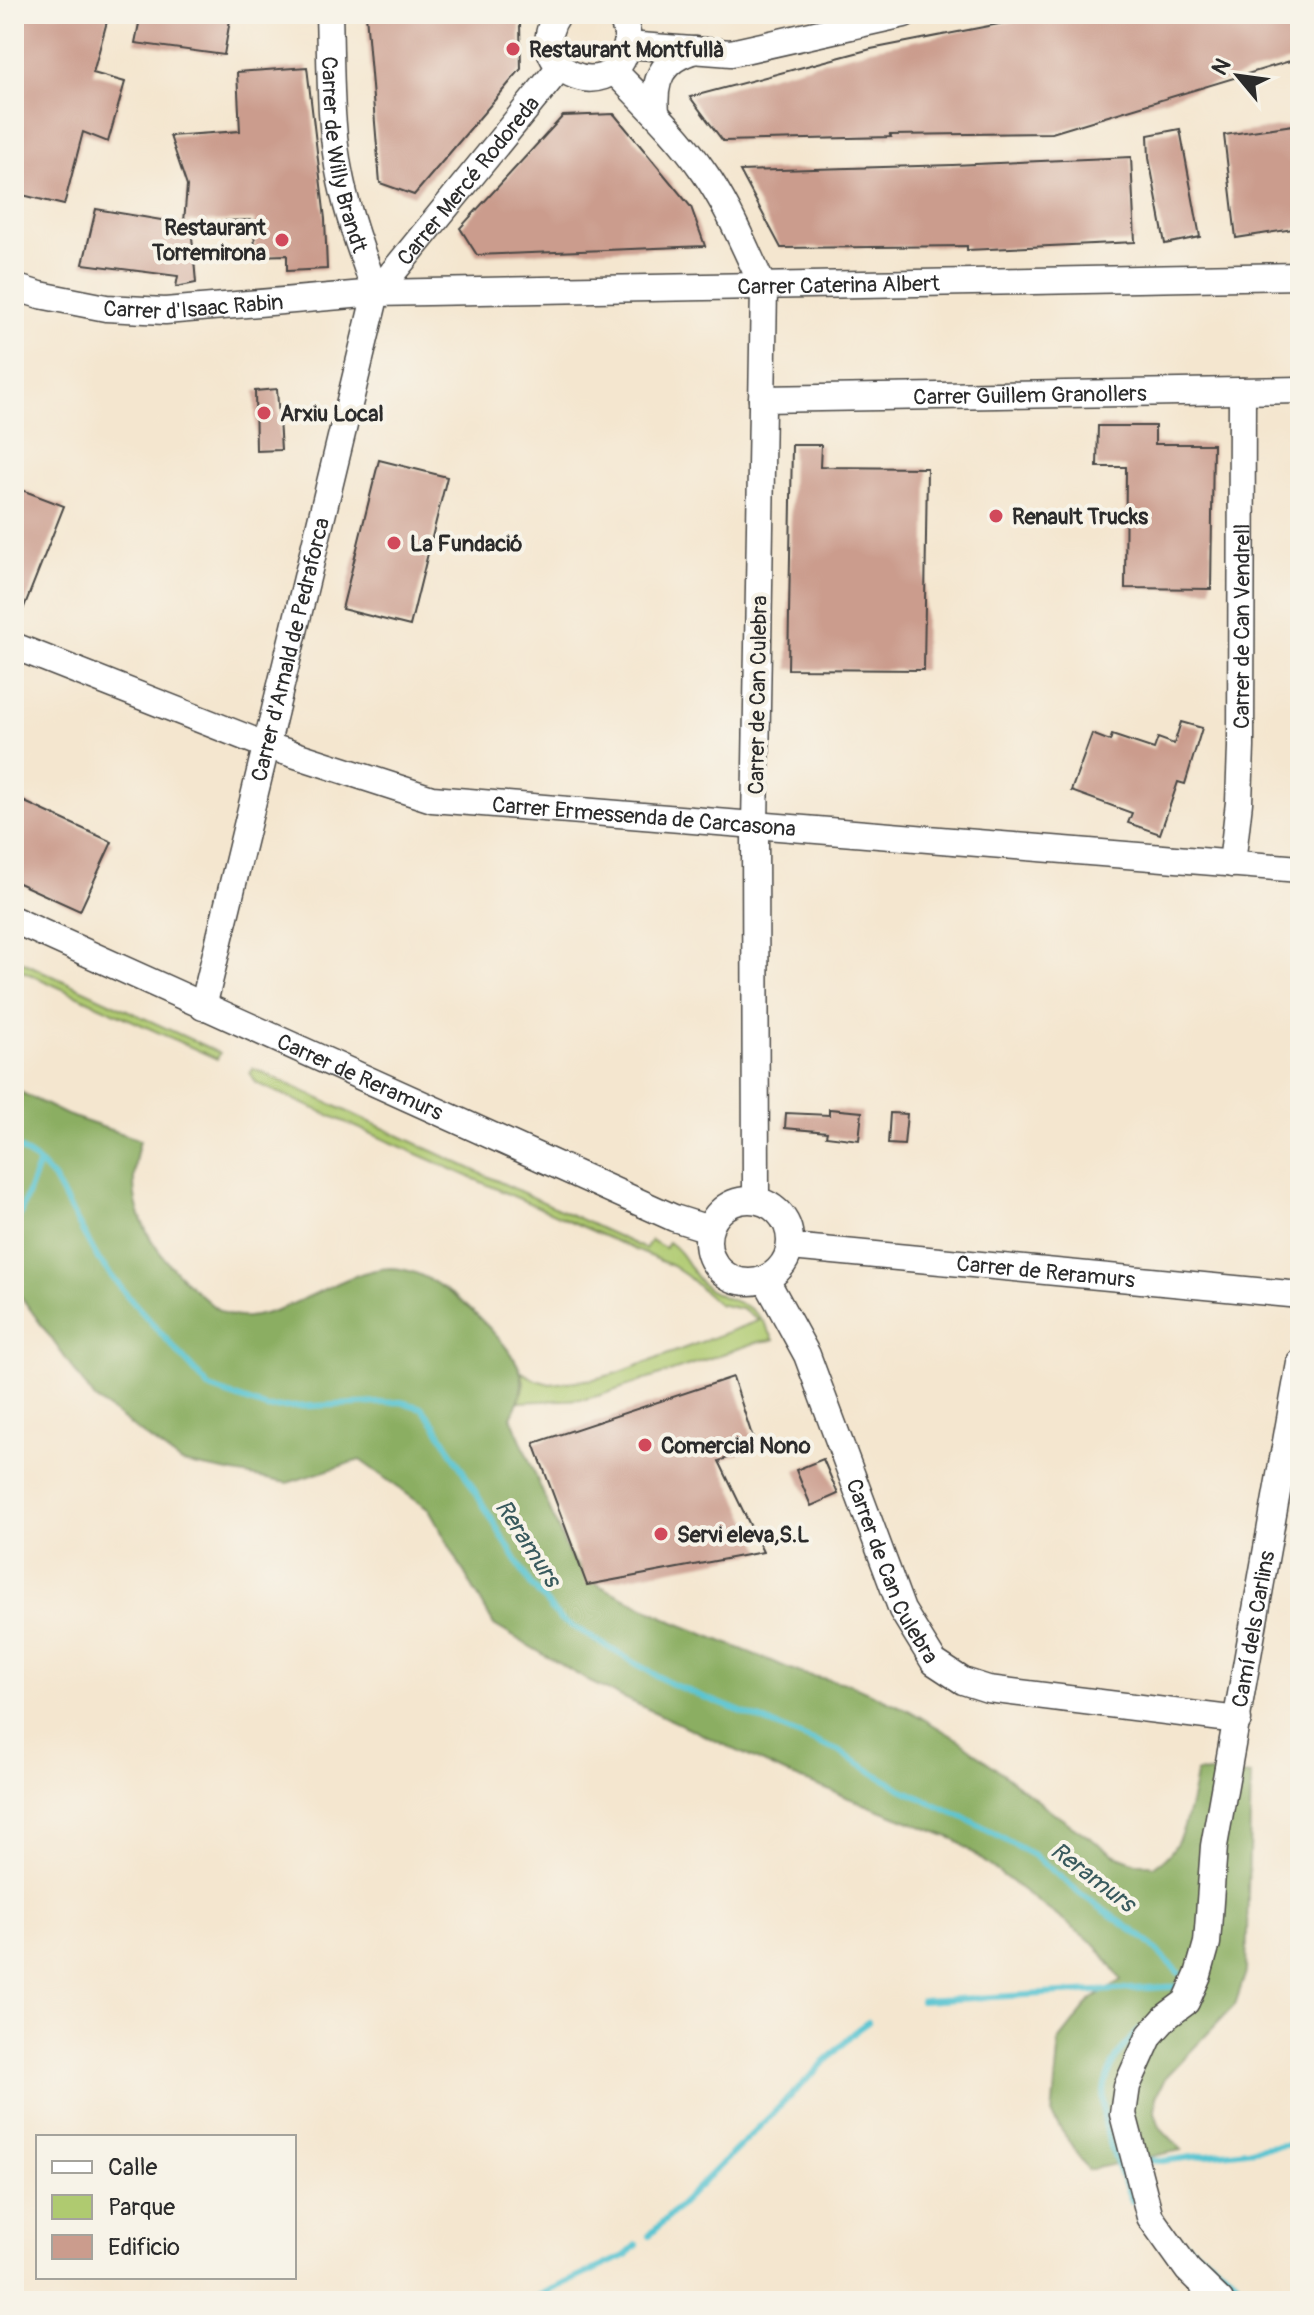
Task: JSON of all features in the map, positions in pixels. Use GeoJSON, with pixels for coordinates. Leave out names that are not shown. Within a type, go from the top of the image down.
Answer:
{"type":"FeatureCollection","features":[{"type":"Feature","properties":{"kind":"street","name":"Carrer de Willy Brandt"},"geometry":{"type":"LineString","coordinates":[[329,14],[340,179],[376,293]]}},
{"type":"Feature","properties":{"kind":"street"},"geometry":{"type":"LineString","coordinates":[[557,14],[549,42],[554,60],[560,67],[582,78],[598,77],[613,70],[622,59],[627,45],[626,29],[619,14]]}},
{"type":"Feature","properties":{"kind":"street"},"geometry":{"type":"LineString","coordinates":[[627,45],[731,53],[904,14]]}},
{"type":"Feature","properties":{"kind":"street"},"geometry":{"type":"LineString","coordinates":[[656,113],[654,94],[665,66],[697,49]]}},
{"type":"Feature","properties":{"kind":"street","name":"Carrer Mercé Rodoreda"},"geometry":{"type":"LineString","coordinates":[[376,293],[560,67]]}},
{"type":"Feature","properties":{"kind":"street"},"geometry":{"type":"LineString","coordinates":[[613,70],[678,137],[705,173],[727,208],[764,288]]}},
{"type":"Feature","properties":{"kind":"street","name":"Carrer Caterina Albert"},"geometry":{"type":"LineString","coordinates":[[376,293],[1300,276]]}},
{"type":"Feature","properties":{"kind":"street","name":"Carrer d'Isaac Rabin"},"geometry":{"type":"LineString","coordinates":[[14,287],[106,308],[165,311],[376,293]]}},
{"type":"Feature","properties":{"kind":"street","name":"Carrer de Can Culebra"},"geometry":{"type":"LineString","coordinates":[[756,1199],[755,826],[764,288]]}},
{"type":"Feature","properties":{"kind":"street","name":"Carrer d'Arnald de Pedraforca"},"geometry":{"type":"LineString","coordinates":[[203,1007],[376,293]]}},
{"type":"Feature","properties":{"kind":"street","name":"Carrer Guillem Granollers"},"geometry":{"type":"LineString","coordinates":[[762,399],[1300,390]]}},
{"type":"Feature","properties":{"kind":"street","name":"Carrer de Can Vendrell"},"geometry":{"type":"LineString","coordinates":[[1232,864],[1241,747],[1242,391]]}},
{"type":"Feature","properties":{"kind":"street","name":"Carrer Ermessenda de Carcasona"},"geometry":{"type":"LineString","coordinates":[[14,646],[265,745],[432,799],[1300,869]]}},
{"type":"Feature","properties":{"kind":"street","name":"Carrer de Reramurs"},"geometry":{"type":"LineString","coordinates":[[14,920],[674,1218],[709,1229]]}},
{"type":"Feature","properties":{"kind":"street"},"geometry":{"type":"LineString","coordinates":[[738,1199],[756,1199],[780,1212],[791,1231],[791,1247],[782,1268],[766,1280],[734,1281],[714,1265],[708,1250],[709,1229],[724,1207],[738,1199]]}},
{"type":"Feature","properties":{"kind":"street","name":"Carrer de Reramurs"},"geometry":{"type":"LineString","coordinates":[[791,1247],[1300,1295]]}},
{"type":"Feature","properties":{"kind":"street","name":"Carrer de Can Culebra"},"geometry":{"type":"LineString","coordinates":[[766,1280],[807,1355],[902,1610],[934,1662],[963,1681],[988,1689],[1238,1720]]}},
{"type":"Feature","properties":{"kind":"street","name":"Camí dels Carlins"},"geometry":{"type":"LineString","coordinates":[[1220,2301],[1173,2252],[1150,2217],[1123,2114],[1127,2086],[1150,2035],[1167,2016],[1186,2002],[1207,1943],[1214,1846],[1300,1363]]}},
{"type":"Feature","properties":{"kind":"green space"},"geometry":{"type":"Polygon","coordinates":[[[14,958],[220,1053],[217,1059],[14,967],[14,958]]]}},
{"type":"Feature","properties":{"kind":"green space"},"geometry":{"type":"Polygon","coordinates":[[[253,1068],[645,1249],[651,1240],[665,1248],[668,1242],[679,1251],[703,1285],[752,1310],[762,1320],[774,1340],[758,1342],[585,1399],[519,1402],[524,1383],[522,1372],[550,1384],[594,1379],[760,1320],[741,1309],[718,1304],[672,1266],[256,1083],[250,1074],[253,1068]]]}},
{"type":"Feature","properties":{"kind":"green space"},"geometry":{"type":"Polygon","coordinates":[[[14,1089],[67,1115],[140,1140],[134,1185],[143,1223],[152,1241],[178,1274],[224,1313],[239,1317],[265,1314],[356,1276],[391,1268],[421,1276],[452,1294],[480,1318],[515,1360],[522,1386],[511,1417],[569,1555],[590,1581],[674,1622],[803,1674],[850,1684],[910,1711],[959,1740],[1058,1816],[1115,1855],[1136,1863],[1154,1866],[1173,1849],[1184,1825],[1197,1772],[1251,1776],[1246,1972],[1235,2005],[1165,2078],[1156,2097],[1155,2112],[1160,2127],[1182,2150],[1088,2170],[1052,2116],[1059,2041],[1091,2000],[1121,1980],[1097,1946],[954,1839],[787,1774],[590,1682],[494,1625],[429,1510],[360,1460],[287,1483],[182,1463],[95,1399],[14,1287],[14,1089]]]}},
{"type":"Feature","properties":{"kind":"building"},"geometry":{"type":"Polygon","coordinates":[[[14,14],[109,14],[93,73],[125,82],[108,142],[83,132],[64,205],[14,193],[14,14]]]}},
{"type":"Feature","properties":{"kind":"building"},"geometry":{"type":"Polygon","coordinates":[[[141,14],[231,14],[224,55],[135,43],[141,14]]]}},
{"type":"Feature","properties":{"kind":"building"},"geometry":{"type":"Polygon","coordinates":[[[366,14],[506,14],[520,24],[521,69],[414,195],[380,183],[366,14]]]}},
{"type":"Feature","properties":{"kind":"building"},"geometry":{"type":"Polygon","coordinates":[[[1050,14],[1300,14],[1300,58],[1052,133],[723,141],[690,97],[871,49],[1050,14]]]}},
{"type":"Feature","properties":{"kind":"building"},"geometry":{"type":"Polygon","coordinates":[[[307,67],[325,219],[327,269],[287,271],[287,255],[255,256],[254,220],[184,222],[187,186],[170,136],[240,131],[237,72],[307,67]]]}},
{"type":"Feature","properties":{"kind":"building"},"geometry":{"type":"Polygon","coordinates":[[[614,114],[691,207],[705,246],[477,255],[460,228],[563,116],[614,114]]]}},
{"type":"Feature","properties":{"kind":"building"},"geometry":{"type":"Polygon","coordinates":[[[1300,124],[1300,228],[1236,238],[1224,135],[1300,124]]]}},
{"type":"Feature","properties":{"kind":"building"},"geometry":{"type":"Polygon","coordinates":[[[1180,129],[1200,237],[1165,244],[1149,158],[1148,135],[1180,129]]]}},
{"type":"Feature","properties":{"kind":"building"},"geometry":{"type":"Polygon","coordinates":[[[1131,157],[1135,242],[967,250],[967,246],[781,248],[740,171],[953,165],[1131,157]]]}},
{"type":"Feature","properties":{"kind":"building"},"geometry":{"type":"Polygon","coordinates":[[[96,209],[191,225],[196,283],[176,287],[178,276],[83,264],[96,209]]]}},
{"type":"Feature","properties":{"kind":"building"},"geometry":{"type":"Polygon","coordinates":[[[277,389],[281,450],[256,451],[255,391],[277,389]]]}},
{"type":"Feature","properties":{"kind":"building"},"geometry":{"type":"Polygon","coordinates":[[[1098,426],[1155,426],[1155,444],[1213,444],[1211,589],[1125,588],[1126,467],[1097,467],[1098,426]]]}},
{"type":"Feature","properties":{"kind":"building"},"geometry":{"type":"Polygon","coordinates":[[[792,445],[821,445],[820,467],[927,468],[924,670],[788,669],[792,445]]]}},
{"type":"Feature","properties":{"kind":"building","name":"La Fundació"},"geometry":{"type":"Polygon","coordinates":[[[379,460],[447,477],[410,626],[342,609],[379,460]]]}},
{"type":"Feature","properties":{"kind":"building"},"geometry":{"type":"Polygon","coordinates":[[[14,487],[64,506],[15,630],[14,630],[14,487]]]}},
{"type":"Feature","properties":{"kind":"building"},"geometry":{"type":"Polygon","coordinates":[[[1181,722],[1202,728],[1185,784],[1178,782],[1160,834],[1128,823],[1132,813],[1071,791],[1092,734],[1110,741],[1112,735],[1154,749],[1158,738],[1174,744],[1181,722]]]}},
{"type":"Feature","properties":{"kind":"building"},"geometry":{"type":"Polygon","coordinates":[[[14,797],[112,842],[80,911],[14,881],[14,797]]]}},
{"type":"Feature","properties":{"kind":"building"},"geometry":{"type":"Polygon","coordinates":[[[829,1109],[862,1112],[859,1140],[826,1136],[827,1132],[785,1128],[786,1113],[829,1115],[829,1109]]]}},
{"type":"Feature","properties":{"kind":"building"},"geometry":{"type":"Polygon","coordinates":[[[890,1113],[907,1114],[904,1145],[888,1144],[890,1113]]]}},
{"type":"Feature","properties":{"kind":"building"},"geometry":{"type":"Polygon","coordinates":[[[733,1377],[756,1448],[719,1461],[763,1552],[587,1585],[534,1443],[733,1377]]]}},
{"type":"Feature","properties":{"kind":"building"},"geometry":{"type":"Polygon","coordinates":[[[823,1459],[838,1494],[811,1506],[796,1470],[823,1459]]]}},
{"type":"Feature","properties":{"kind":"waterway","name":"Reramurs"},"geometry":{"type":"LineString","coordinates":[[14,1145],[35,1159],[53,1178],[98,1259],[210,1388],[267,1408],[401,1402],[422,1408],[436,1426],[531,1585],[560,1619],[669,1683],[838,1751],[901,1789],[965,1818],[1033,1855],[1146,1940],[1179,1973]]}},
{"type":"Feature","properties":{"kind":"waterway"},"geometry":{"type":"LineString","coordinates":[[14,1230],[39,1163]]}},
{"type":"Feature","properties":{"kind":"waterway"},"geometry":{"type":"LineString","coordinates":[[921,2001],[1185,1986]]}},
{"type":"Feature","properties":{"kind":"waterway"},"geometry":{"type":"LineString","coordinates":[[649,2236],[868,2022]]}},
{"type":"Feature","properties":{"kind":"waterway","name":"Reramurs"},"geometry":{"type":"LineString","coordinates":[[1132,2201],[1114,2155],[1103,2112],[1109,2071],[1121,2051],[1140,2030]]}},
{"type":"Feature","properties":{"kind":"waterway"},"geometry":{"type":"LineString","coordinates":[[1141,2160],[1162,2161],[1300,2143]]}},
{"type":"Feature","properties":{"kind":"waterway","name":"Reramurs"},"geometry":{"type":"LineString","coordinates":[[1177,2237],[1229,2273],[1253,2301]]}},
{"type":"Feature","properties":{"kind":"waterway"},"geometry":{"type":"LineString","coordinates":[[527,2301],[626,2255],[637,2245]]}},
{"type":"Feature","properties":{"kind":"place","name":"Restaurant Montfullà"},"geometry":{"type":"Point","coordinates":[513,49]}},
{"type":"Feature","properties":{"kind":"place","name":"Restaurant Torremirona"},"geometry":{"type":"Point","coordinates":[282,240]}},
{"type":"Feature","properties":{"kind":"place","name":"Arxiu Local"},"geometry":{"type":"Point","coordinates":[264,413]}},
{"type":"Feature","properties":{"kind":"place","name":"Renault Trucks"},"geometry":{"type":"Point","coordinates":[996,516]}},
{"type":"Feature","properties":{"kind":"place","name":"La Fundació"},"geometry":{"type":"Point","coordinates":[394,543]}},
{"type":"Feature","properties":{"kind":"place","name":"Comercial Nono"},"geometry":{"type":"Point","coordinates":[645,1445]}},
{"type":"Feature","properties":{"kind":"place","name":"Servi eleva,S.L"},"geometry":{"type":"Point","coordinates":[661,1534]}}]}
